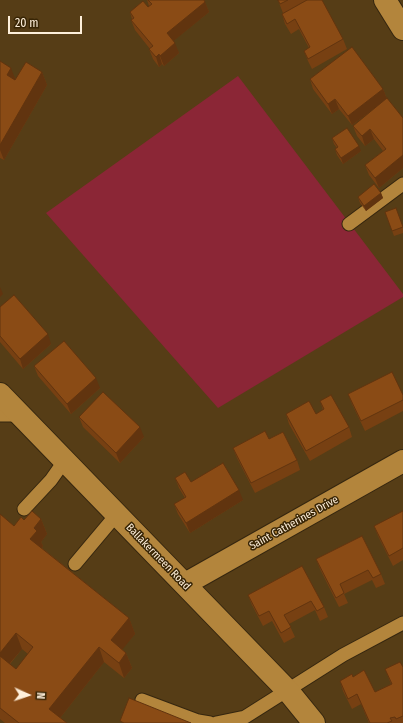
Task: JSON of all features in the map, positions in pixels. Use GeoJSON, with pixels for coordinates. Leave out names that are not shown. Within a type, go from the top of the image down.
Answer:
{"type":"FeatureCollection","features":[{"type":"Feature","properties":{"kind":"street"},"geometry":{"type":"LineString","coordinates":[[385,0],[403,29]]}},
{"type":"Feature","properties":{"kind":"street","name":"Ballakermeen Road"},"geometry":{"type":"LineString","coordinates":[[0,394],[10,414],[65,460],[288,691],[314,723]]}},
{"type":"Feature","properties":{"kind":"street","name":"Saint Catherines Drive"},"geometry":{"type":"LineString","coordinates":[[185,584],[403,461]]}},
{"type":"Feature","properties":{"kind":"lane"},"geometry":{"type":"LineString","coordinates":[[349,224],[403,184]]}},
{"type":"Feature","properties":{"kind":"lane"},"geometry":{"type":"LineString","coordinates":[[24,509],[51,480],[65,460]]}},
{"type":"Feature","properties":{"kind":"lane"},"geometry":{"type":"LineString","coordinates":[[75,564],[117,514]]}},
{"type":"Feature","properties":{"kind":"lane"},"geometry":{"type":"LineString","coordinates":[[216,723],[245,717],[343,655],[403,623]]}},
{"type":"Feature","properties":{"kind":"lane"},"geometry":{"type":"LineString","coordinates":[[142,700],[198,721],[210,723]]}},
{"type":"Feature","properties":{"kind":"shaded area"},"geometry":{"type":"Polygon","coordinates":[[[238,76],[403,294],[403,297],[218,408],[46,213],[238,76]]]}},
{"type":"Feature","properties":{"kind":"building"},"geometry":{"type":"Polygon","coordinates":[[[148,0],[204,0],[205,2],[167,33],[175,43],[160,56],[159,54],[156,57],[149,49],[153,46],[131,20],[134,18],[130,12],[143,1],[148,7],[152,4],[148,0]]]}},
{"type":"Feature","properties":{"kind":"building"},"geometry":{"type":"Polygon","coordinates":[[[278,0],[288,0],[280,4],[278,0]]]}},
{"type":"Feature","properties":{"kind":"building"},"geometry":{"type":"Polygon","coordinates":[[[307,0],[322,0],[343,39],[308,59],[304,51],[310,47],[295,19],[287,24],[282,14],[307,0]]]}},
{"type":"Feature","properties":{"kind":"building"},"geometry":{"type":"Polygon","coordinates":[[[352,47],[383,89],[348,116],[335,99],[328,104],[310,79],[352,47]]]}},
{"type":"Feature","properties":{"kind":"building"},"geometry":{"type":"Polygon","coordinates":[[[0,61],[11,68],[7,75],[15,80],[26,62],[42,72],[0,145],[0,61]]]}},
{"type":"Feature","properties":{"kind":"building"},"geometry":{"type":"Polygon","coordinates":[[[387,98],[403,118],[403,155],[375,178],[365,165],[386,149],[370,129],[362,136],[353,126],[387,98]]]}},
{"type":"Feature","properties":{"kind":"building"},"geometry":{"type":"Polygon","coordinates":[[[347,128],[359,146],[341,158],[335,149],[338,147],[332,138],[347,128]]]}},
{"type":"Feature","properties":{"kind":"building"},"geometry":{"type":"Polygon","coordinates":[[[374,184],[381,193],[364,206],[358,197],[374,184]]]}},
{"type":"Feature","properties":{"kind":"building"},"geometry":{"type":"Polygon","coordinates":[[[396,208],[403,227],[392,231],[385,212],[396,208]]]}},
{"type":"Feature","properties":{"kind":"building"},"geometry":{"type":"Polygon","coordinates":[[[14,295],[48,334],[20,359],[0,336],[0,307],[14,295]]]}},
{"type":"Feature","properties":{"kind":"building"},"geometry":{"type":"Polygon","coordinates":[[[64,341],[96,378],[67,404],[34,366],[64,341]]]}},
{"type":"Feature","properties":{"kind":"building"},"geometry":{"type":"Polygon","coordinates":[[[392,372],[403,395],[403,400],[361,421],[348,394],[392,372]]]}},
{"type":"Feature","properties":{"kind":"building"},"geometry":{"type":"Polygon","coordinates":[[[103,392],[140,427],[116,453],[79,417],[103,392]]]}},
{"type":"Feature","properties":{"kind":"building"},"geometry":{"type":"Polygon","coordinates":[[[331,395],[349,427],[306,451],[286,414],[309,401],[316,414],[324,409],[320,401],[331,395]]]}},
{"type":"Feature","properties":{"kind":"building"},"geometry":{"type":"Polygon","coordinates":[[[265,431],[269,439],[283,432],[297,460],[251,483],[233,448],[265,431]]]}},
{"type":"Feature","properties":{"kind":"building"},"geometry":{"type":"Polygon","coordinates":[[[223,463],[239,490],[186,523],[174,504],[186,497],[175,478],[185,472],[191,482],[223,463]]]}},
{"type":"Feature","properties":{"kind":"building"},"geometry":{"type":"Polygon","coordinates":[[[32,511],[41,519],[34,528],[37,531],[30,539],[129,618],[111,640],[126,653],[119,663],[99,647],[49,709],[67,723],[19,723],[0,708],[0,656],[16,669],[33,647],[16,633],[0,653],[0,514],[14,526],[21,517],[24,520],[32,511]]]}},
{"type":"Feature","properties":{"kind":"building"},"geometry":{"type":"Polygon","coordinates":[[[403,511],[403,548],[389,556],[374,526],[403,511]]]}},
{"type":"Feature","properties":{"kind":"building"},"geometry":{"type":"Polygon","coordinates":[[[362,536],[381,574],[373,578],[368,570],[340,584],[344,593],[336,598],[316,559],[362,536]]]}},
{"type":"Feature","properties":{"kind":"building"},"geometry":{"type":"Polygon","coordinates":[[[302,566],[324,607],[317,611],[311,601],[284,615],[291,627],[281,633],[269,611],[259,616],[248,595],[302,566]]]}},
{"type":"Feature","properties":{"kind":"building"},"geometry":{"type":"Polygon","coordinates":[[[400,662],[403,667],[403,716],[396,719],[395,717],[390,718],[392,721],[387,723],[370,723],[357,694],[348,699],[340,681],[352,674],[353,677],[364,670],[375,692],[392,684],[385,669],[400,662]]]}},
{"type":"Feature","properties":{"kind":"building"},"geometry":{"type":"Polygon","coordinates":[[[129,698],[191,723],[124,723],[120,721],[129,698]]]}}]}
